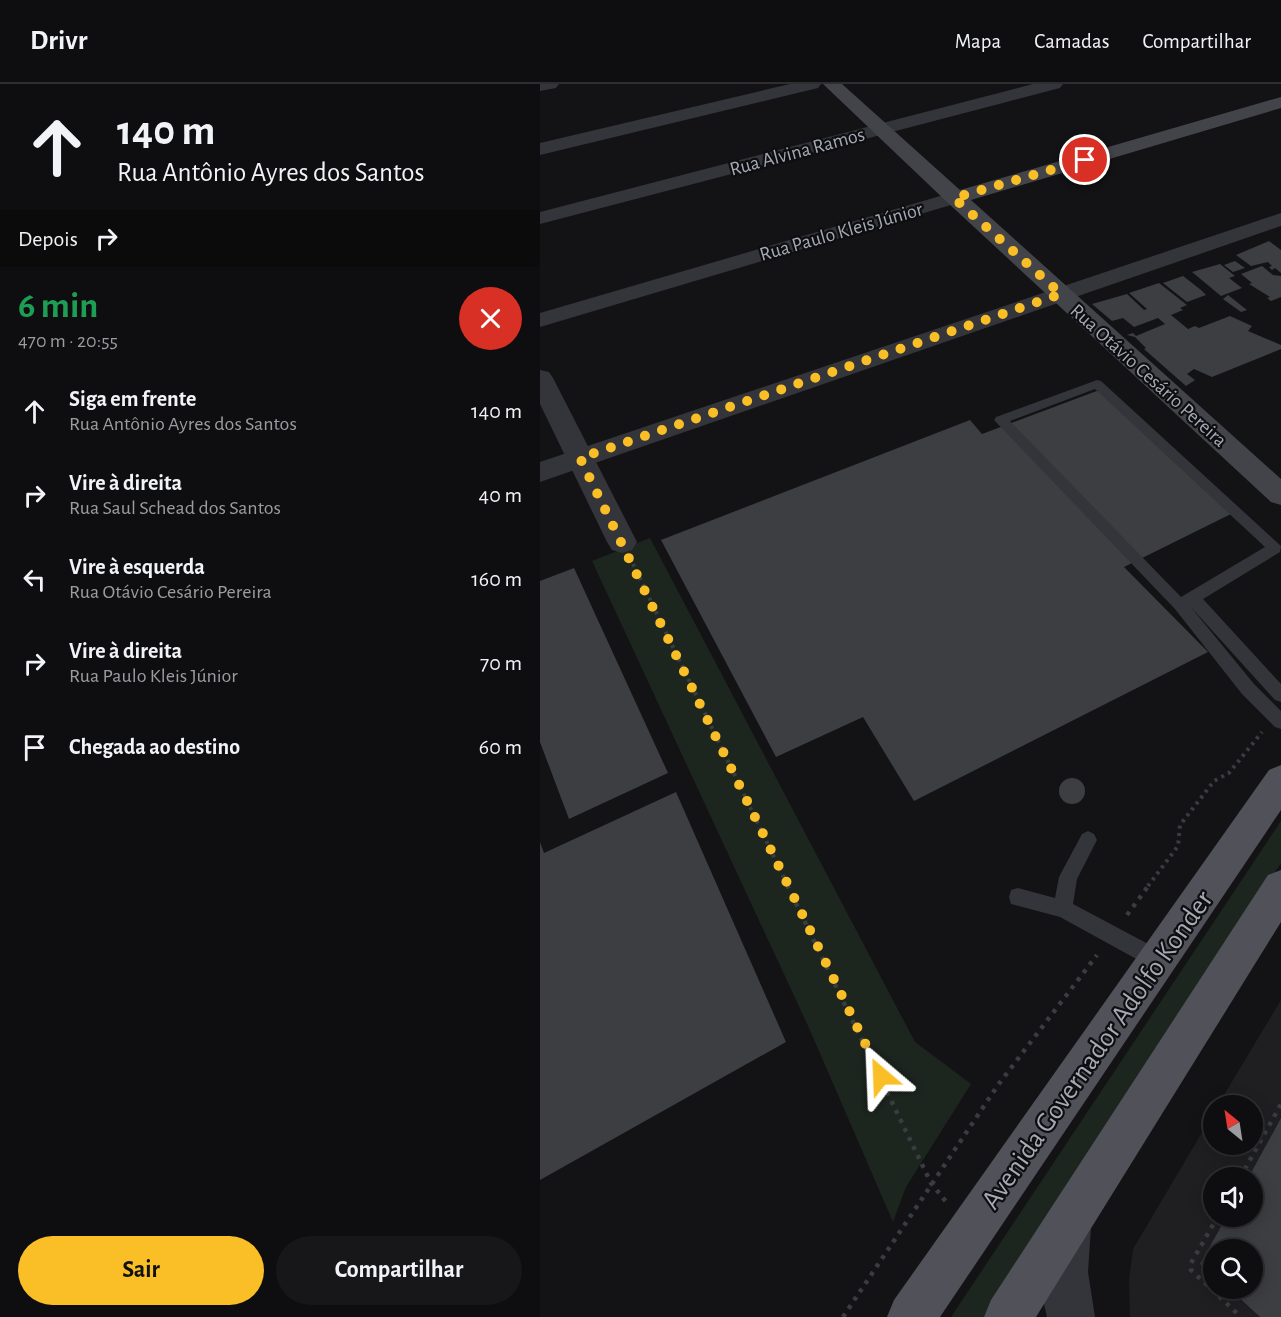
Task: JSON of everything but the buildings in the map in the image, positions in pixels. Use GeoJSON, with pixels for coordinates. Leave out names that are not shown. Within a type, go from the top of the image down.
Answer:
{"type":"FeatureCollection","features":[{"type":"Feature","properties":{"kind":"main road","name":"Rua Otávio Cesário Pereira"},"geometry":{"type":"LineString","coordinates":[[832,84],[1281,495]]}},
{"type":"Feature","properties":{"kind":"main road","name":"Rua Paulo Kleis Júnior"},"geometry":{"type":"LineString","coordinates":[[954,198],[1281,102]]}},
{"type":"Feature","properties":{"kind":"main road","name":"Avenida Governador Adolfo Konder"},"geometry":{"type":"LineString","coordinates":[[911,1317],[1281,781]]}},
{"type":"Feature","properties":{"kind":"main road"},"geometry":{"type":"LineString","coordinates":[[1008,1317],[1281,888]]}},
{"type":"Feature","properties":{"kind":"street"},"geometry":{"type":"LineString","coordinates":[[540,86],[550,84]]}},
{"type":"Feature","properties":{"kind":"street"},"geometry":{"type":"LineString","coordinates":[[540,148],[812,84]]}},
{"type":"Feature","properties":{"kind":"street","name":"Rua Alvina Ramos"},"geometry":{"type":"LineString","coordinates":[[540,219],[1054,84]]}},
{"type":"Feature","properties":{"kind":"street","name":"Rua Paulo Kleis Júnior"},"geometry":{"type":"LineString","coordinates":[[540,320],[954,198]]}},
{"type":"Feature","properties":{"kind":"street"},"geometry":{"type":"LineString","coordinates":[[540,472],[1281,219]]}},
{"type":"Feature","properties":{"kind":"street"},"geometry":{"type":"LineString","coordinates":[[540,378],[622,542]]}},
{"type":"Feature","properties":{"kind":"street"},"geometry":{"type":"LineString","coordinates":[[1068,1223],[1064,1268],[1066,1296],[1071,1317]]}},
{"type":"Feature","properties":{"kind":"lane"},"geometry":{"type":"LineString","coordinates":[[1186,602],[1275,548],[1097,384],[1001,420],[1186,602],[1281,695]]}},
{"type":"Feature","properties":{"kind":"lane"},"geometry":{"type":"LineString","coordinates":[[1186,602],[1248,689],[1278,718]]}},
{"type":"Feature","properties":{"kind":"lane"},"geometry":{"type":"LineString","coordinates":[[1063,909],[1068,877],[1088,840]]}},
{"type":"Feature","properties":{"kind":"lane"},"geometry":{"type":"LineString","coordinates":[[1018,897],[1063,909],[1158,960]]}},
{"type":"Feature","properties":{"kind":"path"},"geometry":{"type":"LineString","coordinates":[[622,542],[931,1183],[970,1231]]}},
{"type":"Feature","properties":{"kind":"path"},"geometry":{"type":"LineString","coordinates":[[843,1317],[998,1085],[1178,846],[1180,825],[1214,781],[1229,773],[1278,718]]}},
{"type":"Feature","properties":{"kind":"path"},"geometry":{"type":"LineString","coordinates":[[1246,1167],[1281,1104]]}},
{"type":"Feature","properties":{"kind":"path"},"geometry":{"type":"LineString","coordinates":[[1212,1227],[1190,1265],[1191,1270],[1241,1317]]}},
{"type":"Feature","properties":{"kind":"shaded area"},"geometry":{"type":"Polygon","coordinates":[[[650,538],[915,1042],[971,1084],[906,1187],[893,1222],[809,1028],[592,561],[650,538]]]}},
{"type":"Feature","properties":{"kind":"shaded area"},"geometry":{"type":"Polygon","coordinates":[[[1281,821],[1281,863],[989,1317],[951,1317],[1281,821]]]}},
{"type":"Feature","properties":{"kind":"shaded area"},"geometry":{"type":"Polygon","coordinates":[[[1281,1000],[1281,1118],[1263,1150],[1263,1095],[1224,1095],[1281,1000]]]}},
{"type":"Feature","properties":{"kind":"shaded area"},"geometry":{"type":"Polygon","coordinates":[[[1203,1131],[1203,1155],[1260,1155],[1254,1167],[1203,1167],[1203,1227],[1221,1227],[1215,1239],[1203,1239],[1201,1264],[1203,1266],[1203,1299],[1239,1299],[1260,1317],[1130,1317],[1129,1280],[1133,1249],[1203,1131]]]}},
{"type":"Feature","properties":{"kind":"route"},"geometry":{"type":"LineString","coordinates":[[881,1076],[580,458],[1061,294],[954,198],[1085,160]]}}]}
